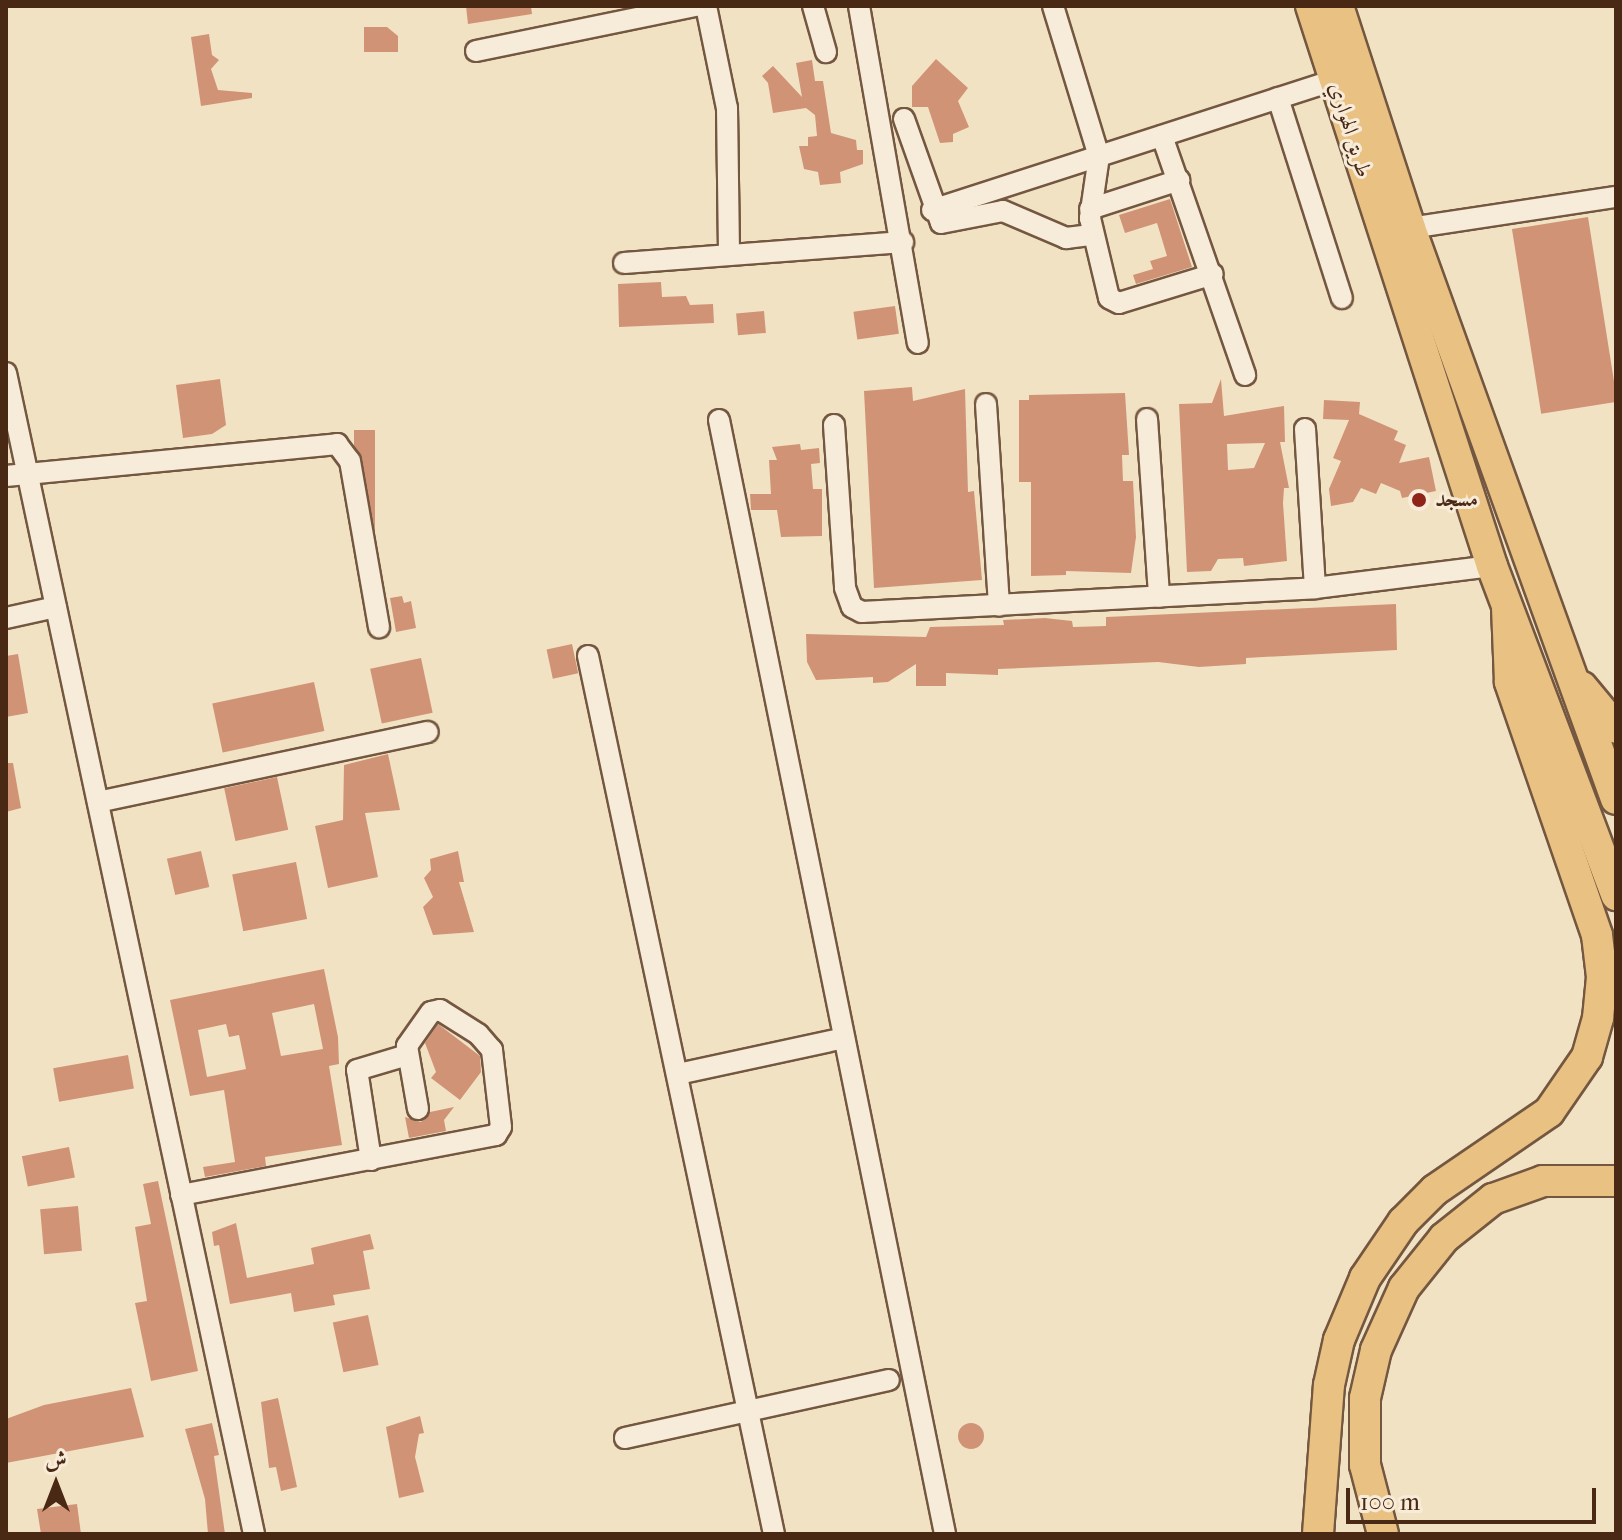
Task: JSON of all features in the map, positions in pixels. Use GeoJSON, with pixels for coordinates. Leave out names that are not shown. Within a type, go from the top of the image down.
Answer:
{"type":"FeatureCollection","features":[{"type":"Feature","properties":{"kind":"highway","name":"طريق الهواري"},"geometry":{"type":"LineString","coordinates":[[1311,6],[1492,566],[1616,895]]}},
{"type":"Feature","properties":{"kind":"highway","name":"طريق الهواري"},"geometry":{"type":"LineString","coordinates":[[1338,6],[1410,228],[1616,799]]}},
{"type":"Feature","properties":{"kind":"highway"},"geometry":{"type":"LineString","coordinates":[[1318,1534],[1329,1385],[1346,1319],[1365,1278],[1403,1222],[1435,1190],[1549,1112],[1582,1067],[1598,1018],[1602,977],[1597,935],[1510,682],[1507,608]]}},
{"type":"Feature","properties":{"kind":"highway"},"geometry":{"type":"LineString","coordinates":[[1572,678],[1616,728]]}},
{"type":"Feature","properties":{"kind":"highway"},"geometry":{"type":"LineString","coordinates":[[1383,1534],[1368,1487],[1363,1420],[1376,1350],[1404,1288],[1444,1238],[1493,1199],[1543,1181],[1616,1181]]}},
{"type":"Feature","properties":{"kind":"street"},"geometry":{"type":"LineString","coordinates":[[476,51],[696,6]]}},
{"type":"Feature","properties":{"kind":"street"},"geometry":{"type":"LineString","coordinates":[[706,6],[727,108],[729,255]]}},
{"type":"Feature","properties":{"kind":"street"},"geometry":{"type":"LineString","coordinates":[[813,6],[826,52]]}},
{"type":"Feature","properties":{"kind":"street"},"geometry":{"type":"LineString","coordinates":[[859,6],[903,242],[918,343]]}},
{"type":"Feature","properties":{"kind":"street"},"geometry":{"type":"LineString","coordinates":[[1053,6],[1099,156],[1090,209],[1092,235],[1108,295],[1116,302],[1213,274]]}},
{"type":"Feature","properties":{"kind":"street"},"geometry":{"type":"LineString","coordinates":[[932,210],[1335,80]]}},
{"type":"Feature","properties":{"kind":"street"},"geometry":{"type":"LineString","coordinates":[[1278,98],[1342,298]]}},
{"type":"Feature","properties":{"kind":"street"},"geometry":{"type":"LineString","coordinates":[[904,119],[932,210],[944,225],[1003,211],[1066,238],[1092,235]]}},
{"type":"Feature","properties":{"kind":"street"},"geometry":{"type":"LineString","coordinates":[[1162,136],[1213,274],[1245,375]]}},
{"type":"Feature","properties":{"kind":"street"},"geometry":{"type":"LineString","coordinates":[[1090,209],[1179,180]]}},
{"type":"Feature","properties":{"kind":"street"},"geometry":{"type":"LineString","coordinates":[[1410,228],[1616,197]]}},
{"type":"Feature","properties":{"kind":"street"},"geometry":{"type":"LineString","coordinates":[[624,263],[903,242]]}},
{"type":"Feature","properties":{"kind":"street"},"geometry":{"type":"LineString","coordinates":[[6,373],[254,1534]]}},
{"type":"Feature","properties":{"kind":"street"},"geometry":{"type":"LineString","coordinates":[[986,404],[999,606]]}},
{"type":"Feature","properties":{"kind":"street"},"geometry":{"type":"LineString","coordinates":[[1147,419],[1159,597]]}},
{"type":"Feature","properties":{"kind":"street"},"geometry":{"type":"LineString","coordinates":[[719,420],[945,1534]]}},
{"type":"Feature","properties":{"kind":"street"},"geometry":{"type":"LineString","coordinates":[[834,425],[845,588],[852,607],[874,614],[1315,588],[1492,566]]}},
{"type":"Feature","properties":{"kind":"street"},"geometry":{"type":"LineString","coordinates":[[1305,429],[1315,588]]}},
{"type":"Feature","properties":{"kind":"street"},"geometry":{"type":"LineString","coordinates":[[6,476],[337,444],[350,461],[379,627]]}},
{"type":"Feature","properties":{"kind":"street"},"geometry":{"type":"LineString","coordinates":[[6,618],[56,607]]}},
{"type":"Feature","properties":{"kind":"street"},"geometry":{"type":"LineString","coordinates":[[588,656],[774,1534]]}},
{"type":"Feature","properties":{"kind":"street"},"geometry":{"type":"LineString","coordinates":[[98,802],[428,732]]}},
{"type":"Feature","properties":{"kind":"street"},"geometry":{"type":"LineString","coordinates":[[181,1195],[491,1137],[501,1127],[494,1056],[478,1034],[446,1011],[435,1010],[408,1042],[407,1055],[418,1109]]}},
{"type":"Feature","properties":{"kind":"street"},"geometry":{"type":"LineString","coordinates":[[678,1074],[844,1038]]}},
{"type":"Feature","properties":{"kind":"street"},"geometry":{"type":"LineString","coordinates":[[371,1160],[357,1070],[407,1055]]}},
{"type":"Feature","properties":{"kind":"street"},"geometry":{"type":"LineString","coordinates":[[625,1438],[889,1380]]}},
{"type":"Feature","properties":{"kind":"building"},"geometry":{"type":"Polygon","coordinates":[[[466,6],[531,6],[532,14],[468,24],[466,6]]]}},
{"type":"Feature","properties":{"kind":"building"},"geometry":{"type":"Polygon","coordinates":[[[364,27],[387,27],[398,36],[398,52],[364,52],[364,27]]]}},
{"type":"Feature","properties":{"kind":"building"},"geometry":{"type":"Polygon","coordinates":[[[209,34],[212,55],[219,60],[211,69],[218,90],[252,93],[252,98],[201,106],[191,37],[209,34]]]}},
{"type":"Feature","properties":{"kind":"building"},"geometry":{"type":"Polygon","coordinates":[[[936,59],[968,88],[958,101],[969,127],[953,134],[953,142],[940,143],[928,107],[912,107],[912,86],[936,59]]]}},
{"type":"Feature","properties":{"kind":"building"},"geometry":{"type":"Polygon","coordinates":[[[812,60],[815,81],[823,81],[831,133],[856,140],[857,150],[863,150],[863,164],[840,172],[841,183],[820,185],[818,172],[804,169],[799,146],[808,146],[808,137],[817,136],[815,115],[806,108],[773,113],[768,83],[762,76],[773,66],[802,97],[796,63],[812,60]]]}},
{"type":"Feature","properties":{"kind":"building"},"geometry":{"type":"Polygon","coordinates":[[[1170,199],[1192,267],[1136,284],[1133,275],[1153,269],[1150,261],[1167,256],[1157,223],[1125,233],[1119,215],[1170,199]]]}},
{"type":"Feature","properties":{"kind":"building"},"geometry":{"type":"Polygon","coordinates":[[[1588,217],[1616,402],[1541,414],[1512,229],[1588,217]]]}},
{"type":"Feature","properties":{"kind":"building"},"geometry":{"type":"Polygon","coordinates":[[[661,282],[662,297],[686,296],[690,305],[713,304],[714,323],[619,327],[618,284],[661,282]]]}},
{"type":"Feature","properties":{"kind":"building"},"geometry":{"type":"Polygon","coordinates":[[[895,306],[899,334],[857,340],[853,312],[895,306]]]}},
{"type":"Feature","properties":{"kind":"building"},"geometry":{"type":"Polygon","coordinates":[[[764,311],[766,333],[738,335],[736,313],[764,311]]]}},
{"type":"Feature","properties":{"kind":"building"},"geometry":{"type":"Polygon","coordinates":[[[220,379],[226,425],[212,434],[183,438],[176,385],[220,379]]]}},
{"type":"Feature","properties":{"kind":"building"},"geometry":{"type":"Polygon","coordinates":[[[1221,379],[1224,416],[1284,406],[1285,442],[1280,442],[1289,488],[1284,488],[1283,503],[1287,561],[1244,566],[1243,558],[1218,559],[1211,571],[1187,572],[1179,404],[1212,403],[1221,379]],[[1265,443],[1227,444],[1228,470],[1254,468],[1265,443]]]}},
{"type":"Feature","properties":{"kind":"building"},"geometry":{"type":"Polygon","coordinates":[[[912,387],[913,401],[965,389],[968,492],[974,491],[982,580],[874,588],[864,391],[912,387]]]}},
{"type":"Feature","properties":{"kind":"building"},"geometry":{"type":"Polygon","coordinates":[[[1125,393],[1129,455],[1122,455],[1123,481],[1133,481],[1136,537],[1131,573],[1066,571],[1066,575],[1031,576],[1031,482],[1019,482],[1019,400],[1029,400],[1029,395],[1125,393]]]}},
{"type":"Feature","properties":{"kind":"building"},"geometry":{"type":"Polygon","coordinates":[[[1324,400],[1360,402],[1359,414],[1398,431],[1394,440],[1406,445],[1399,463],[1429,457],[1436,491],[1402,498],[1400,491],[1381,483],[1376,494],[1361,488],[1353,502],[1331,506],[1329,489],[1341,461],[1333,458],[1349,420],[1323,419],[1324,400]]]}},
{"type":"Feature","properties":{"kind":"building"},"geometry":{"type":"Polygon","coordinates":[[[354,430],[375,430],[375,558],[354,558],[354,430]]]}},
{"type":"Feature","properties":{"kind":"building"},"geometry":{"type":"Polygon","coordinates":[[[800,444],[801,450],[819,448],[820,463],[811,464],[813,489],[822,489],[822,536],[781,537],[777,510],[751,510],[750,494],[771,494],[769,460],[777,460],[772,447],[800,444]]]}},
{"type":"Feature","properties":{"kind":"building"},"geometry":{"type":"Polygon","coordinates":[[[402,596],[404,603],[411,601],[416,628],[396,632],[390,598],[402,596]]]}},
{"type":"Feature","properties":{"kind":"building"},"geometry":{"type":"Polygon","coordinates":[[[1396,604],[1397,650],[1246,658],[1246,664],[1199,667],[1158,662],[998,669],[998,675],[946,673],[946,686],[916,686],[916,664],[888,682],[873,683],[873,677],[816,680],[807,662],[806,634],[926,637],[930,627],[1004,625],[1003,620],[1045,618],[1072,621],[1073,627],[1106,626],[1106,617],[1396,604]]]}},
{"type":"Feature","properties":{"kind":"building"},"geometry":{"type":"Polygon","coordinates":[[[572,644],[578,673],[553,679],[547,649],[572,644]]]}},
{"type":"Feature","properties":{"kind":"building"},"geometry":{"type":"Polygon","coordinates":[[[18,654],[28,713],[6,717],[6,656],[18,654]]]}},
{"type":"Feature","properties":{"kind":"building"},"geometry":{"type":"Polygon","coordinates":[[[421,658],[433,713],[382,724],[370,669],[421,658]]]}},
{"type":"Feature","properties":{"kind":"building"},"geometry":{"type":"Polygon","coordinates":[[[314,682],[324,731],[223,753],[212,704],[314,682]]]}},
{"type":"Feature","properties":{"kind":"building"},"geometry":{"type":"Polygon","coordinates":[[[388,754],[400,810],[365,813],[378,877],[328,888],[315,826],[343,820],[344,765],[388,754]]]}},
{"type":"Feature","properties":{"kind":"building"},"geometry":{"type":"Polygon","coordinates":[[[6,763],[13,763],[21,808],[6,812],[6,763]]]}},
{"type":"Feature","properties":{"kind":"building"},"geometry":{"type":"Polygon","coordinates":[[[277,777],[288,830],[235,841],[224,788],[277,777]]]}},
{"type":"Feature","properties":{"kind":"building"},"geometry":{"type":"Polygon","coordinates":[[[201,851],[209,887],[175,895],[167,859],[201,851]]]}},
{"type":"Feature","properties":{"kind":"building"},"geometry":{"type":"Polygon","coordinates":[[[458,851],[464,882],[459,882],[474,932],[433,935],[423,907],[433,897],[424,878],[431,870],[430,859],[458,851]]]}},
{"type":"Feature","properties":{"kind":"building"},"geometry":{"type":"Polygon","coordinates":[[[296,862],[307,919],[243,931],[232,874],[296,862]]]}},
{"type":"Feature","properties":{"kind":"building"},"geometry":{"type":"Polygon","coordinates":[[[324,969],[338,1037],[339,1064],[329,1066],[342,1145],[265,1157],[266,1166],[205,1177],[203,1167],[235,1162],[224,1090],[190,1096],[170,1000],[324,969]],[[314,1004],[272,1013],[281,1056],[323,1049],[314,1004]],[[226,1024],[198,1030],[207,1077],[246,1069],[239,1035],[229,1037],[226,1024]]]}},
{"type":"Feature","properties":{"kind":"building"},"geometry":{"type":"Polygon","coordinates":[[[438,1024],[480,1056],[481,1072],[460,1100],[431,1078],[436,1072],[425,1043],[438,1024]]]}},
{"type":"Feature","properties":{"kind":"building"},"geometry":{"type":"Polygon","coordinates":[[[128,1055],[134,1088],[59,1102],[53,1068],[128,1055]]]}},
{"type":"Feature","properties":{"kind":"building"},"geometry":{"type":"Polygon","coordinates":[[[454,1107],[444,1120],[446,1131],[409,1138],[405,1117],[421,1122],[430,1112],[454,1107]]]}},
{"type":"Feature","properties":{"kind":"building"},"geometry":{"type":"Polygon","coordinates":[[[69,1147],[75,1177],[28,1187],[22,1156],[69,1147]]]}},
{"type":"Feature","properties":{"kind":"building"},"geometry":{"type":"Polygon","coordinates":[[[158,1181],[198,1371],[151,1381],[135,1303],[147,1301],[135,1227],[151,1224],[143,1184],[158,1181]]]}},
{"type":"Feature","properties":{"kind":"building"},"geometry":{"type":"Polygon","coordinates":[[[78,1206],[82,1251],[44,1254],[40,1209],[78,1206]]]}},
{"type":"Feature","properties":{"kind":"building"},"geometry":{"type":"Polygon","coordinates":[[[236,1223],[247,1278],[314,1264],[311,1248],[370,1234],[374,1249],[363,1251],[370,1289],[333,1295],[335,1305],[294,1312],[291,1293],[230,1304],[219,1245],[214,1246],[212,1232],[236,1223]]]}},
{"type":"Feature","properties":{"kind":"building"},"geometry":{"type":"Polygon","coordinates":[[[368,1315],[379,1365],[343,1372],[333,1322],[368,1315]]]}},
{"type":"Feature","properties":{"kind":"building"},"geometry":{"type":"Polygon","coordinates":[[[131,1388],[144,1437],[6,1463],[6,1419],[44,1405],[131,1388]]]}},
{"type":"Feature","properties":{"kind":"building"},"geometry":{"type":"Polygon","coordinates":[[[278,1398],[297,1487],[281,1491],[276,1467],[269,1468],[261,1402],[278,1398]]]}},
{"type":"Feature","properties":{"kind":"building"},"geometry":{"type":"Polygon","coordinates":[[[420,1416],[424,1433],[419,1434],[415,1457],[424,1492],[399,1498],[386,1427],[420,1416]]]}},
{"type":"Feature","properties":{"kind":"building"},"geometry":{"type":"Polygon","coordinates":[[[212,1423],[219,1455],[214,1456],[225,1534],[208,1534],[205,1499],[185,1429],[212,1423]]]}},
{"type":"Feature","properties":{"kind":"building"},"geometry":{"type":"Polygon","coordinates":[[[971,1423],[980,1427],[984,1436],[980,1445],[971,1449],[962,1445],[958,1436],[962,1427],[971,1423]]]}},
{"type":"Feature","properties":{"kind":"building"},"geometry":{"type":"Polygon","coordinates":[[[77,1504],[81,1534],[41,1534],[37,1509],[77,1504]]]}},
{"type":"Feature","properties":{"kind":"place","name":"مسجد"},"geometry":{"type":"Point","coordinates":[1419,500]}}]}
